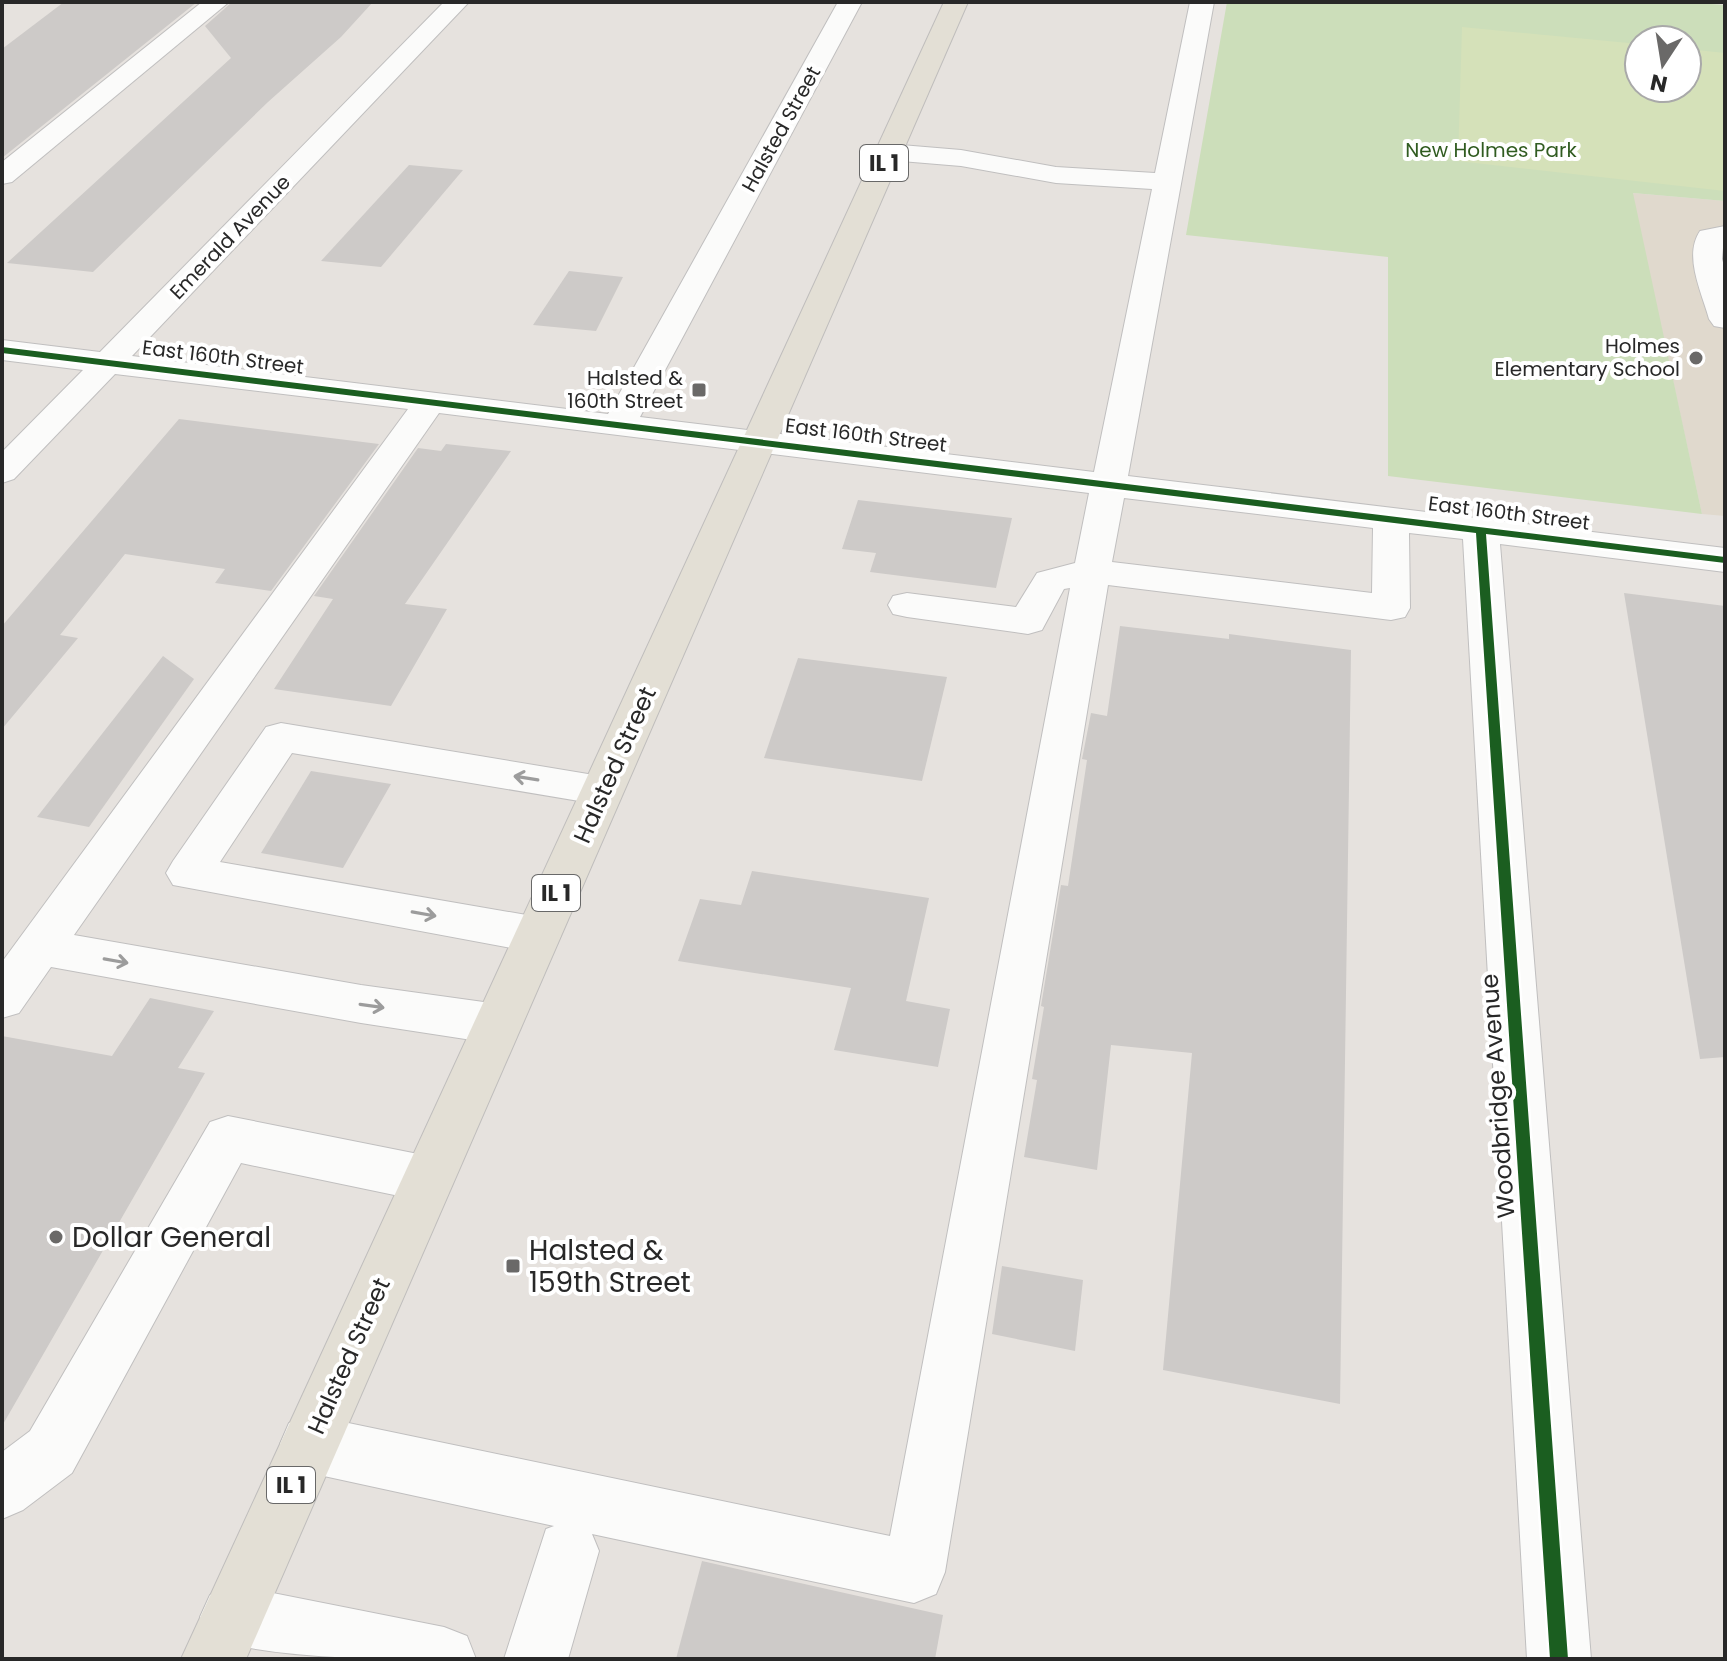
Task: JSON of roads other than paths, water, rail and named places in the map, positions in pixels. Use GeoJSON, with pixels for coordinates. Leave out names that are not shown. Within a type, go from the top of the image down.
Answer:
{"type":"FeatureCollection","features":[{"type":"Feature","properties":{"kind":"main road","name":"Halsted Street"},"geometry":{"type":"LineString","coordinates":[[222,1638],[956,2]]}},
{"type":"Feature","properties":{"kind":"street"},"geometry":{"type":"LineString","coordinates":[[2,176],[217,2]]}},
{"type":"Feature","properties":{"kind":"street","name":"Emerald Avenue"},"geometry":{"type":"LineString","coordinates":[[2,472],[457,2]]}},
{"type":"Feature","properties":{"kind":"street","name":"Halsted Street"},"geometry":{"type":"LineString","coordinates":[[619,425],[850,2]]}},
{"type":"Feature","properties":{"kind":"street"},"geometry":{"type":"LineString","coordinates":[[310,1444],[914,1572],[1092,571],[1202,2]]}},
{"type":"Feature","properties":{"kind":"street"},"geometry":{"type":"LineString","coordinates":[[889,152],[961,158],[1056,175],[1167,182]]}},
{"type":"Feature","properties":{"kind":"street"},"geometry":{"type":"LineString","coordinates":[[1725,235],[1710,237],[1707,259],[1725,319]]}},
{"type":"Feature","properties":{"kind":"street","name":"East 160th Street"},"geometry":{"type":"LineString","coordinates":[[2,350],[1725,560]]}},
{"type":"Feature","properties":{"kind":"street"},"geometry":{"type":"LineString","coordinates":[[2,999],[430,402]]}},
{"type":"Feature","properties":{"kind":"street"},"geometry":{"type":"LineString","coordinates":[[907,605],[1028,621],[1050,581],[1092,571],[1391,608],[1391,519]]}},
{"type":"Feature","properties":{"kind":"street","name":"Woodbridge Avenue"},"geometry":{"type":"LineString","coordinates":[[1481,530],[1559,1659]]}},
{"type":"Feature","properties":{"kind":"street"},"geometry":{"type":"LineString","coordinates":[[538,935],[189,873],[281,737],[603,790]]}},
{"type":"Feature","properties":{"kind":"street"},"geometry":{"type":"LineString","coordinates":[[39,947],[361,1004],[498,1024]]}},
{"type":"Feature","properties":{"kind":"street"},"geometry":{"type":"LineString","coordinates":[[2,1489],[51,1452],[228,1138],[428,1179]]}},
{"type":"Feature","properties":{"kind":"street"},"geometry":{"type":"LineString","coordinates":[[536,1659],[568,1551]]}},
{"type":"Feature","properties":{"kind":"street"},"geometry":{"type":"LineString","coordinates":[[222,1638],[444,1659]]}},
{"type":"Feature","properties":{"kind":"place","name":"Holmes Elementary School"},"geometry":{"type":"Point","coordinates":[1696,358]}},
{"type":"Feature","properties":{"kind":"place","name":"Halsted & 160th Street"},"geometry":{"type":"Point","coordinates":[699,390]}},
{"type":"Feature","properties":{"kind":"place","name":"Dollar General"},"geometry":{"type":"Point","coordinates":[56,1237]}},
{"type":"Feature","properties":{"kind":"place","name":"Halsted & 159th Street"},"geometry":{"type":"Point","coordinates":[513,1266]}},
{"type":"Feature","properties":{"kind":"park label","name":"New Holmes Park"},"geometry":{"type":"Point","coordinates":[1491,150]}}]}
